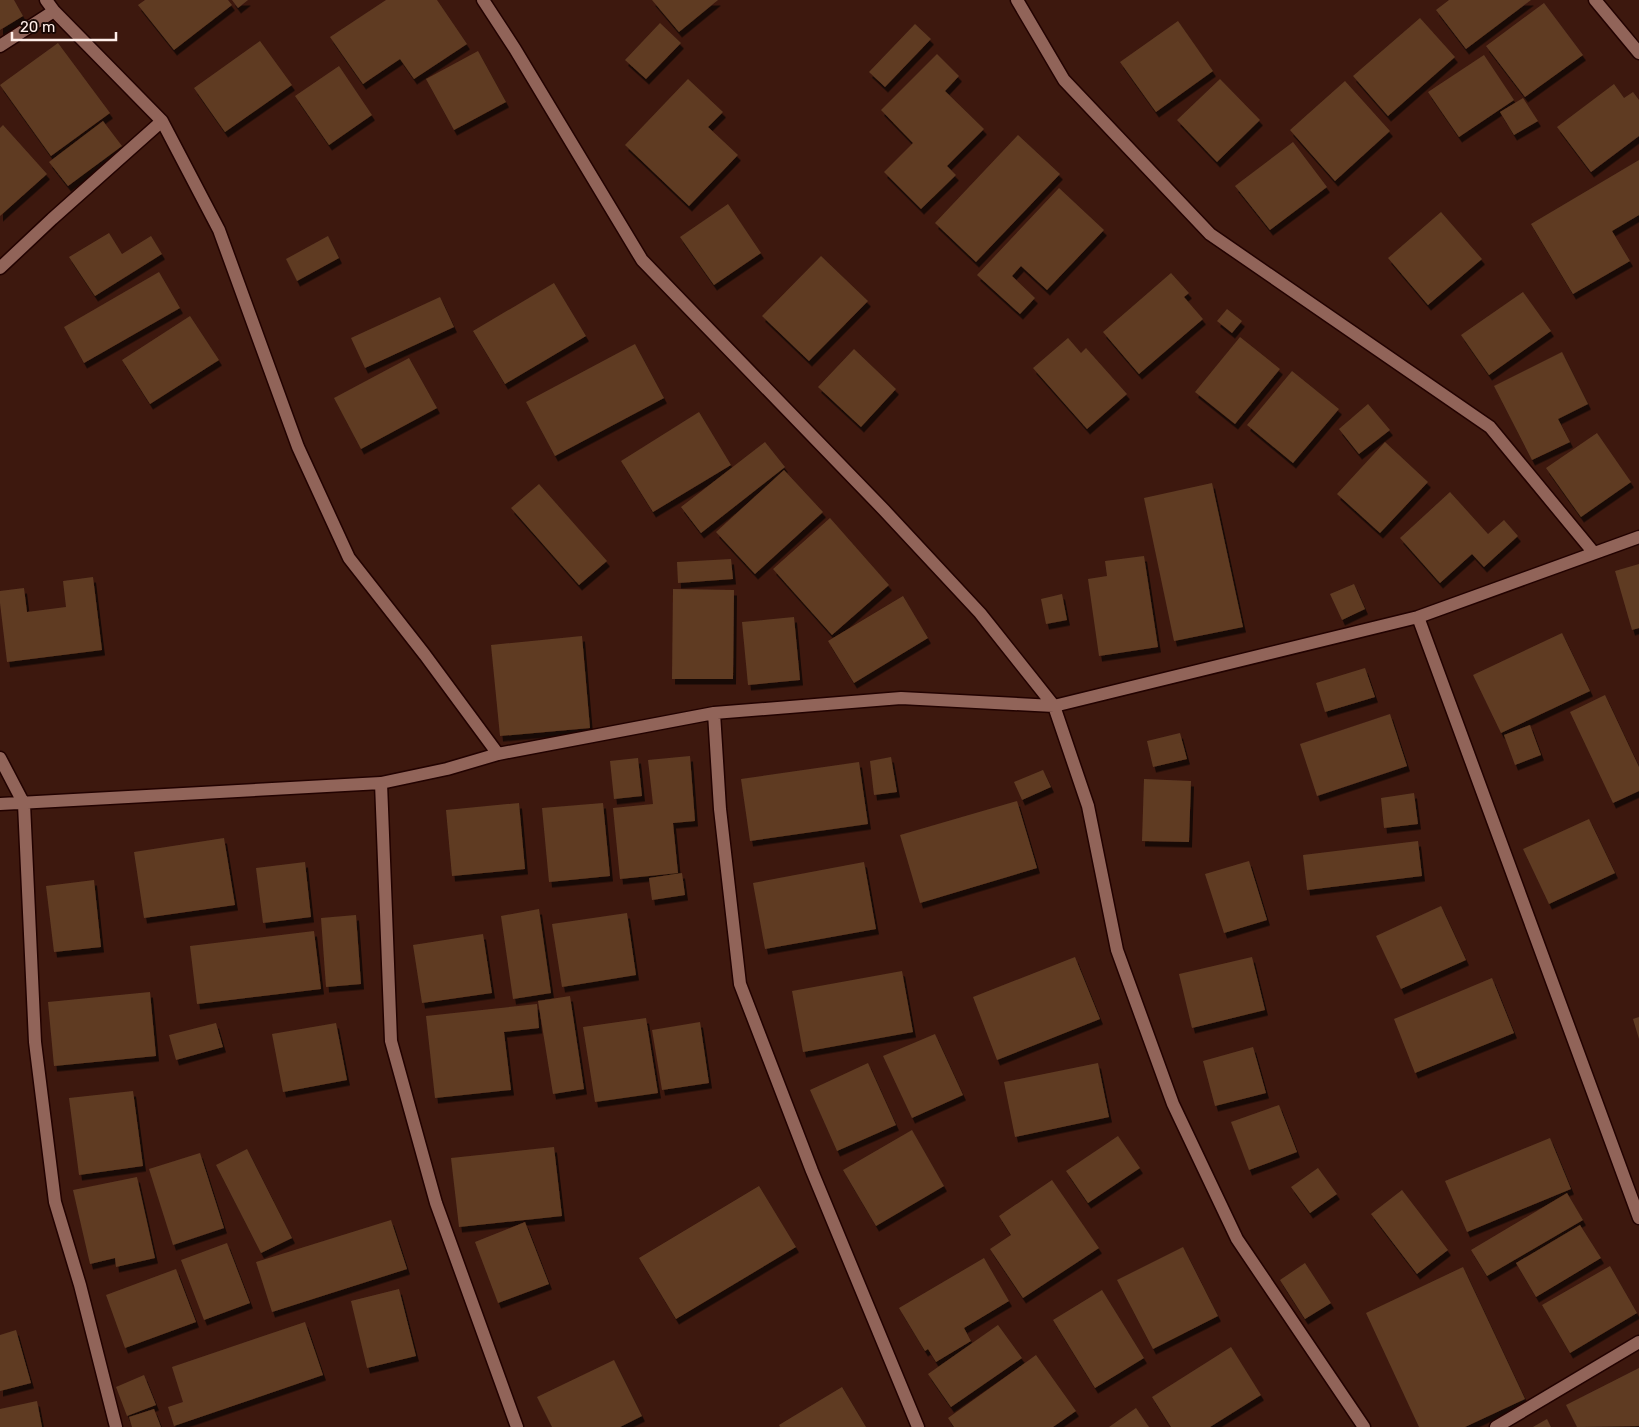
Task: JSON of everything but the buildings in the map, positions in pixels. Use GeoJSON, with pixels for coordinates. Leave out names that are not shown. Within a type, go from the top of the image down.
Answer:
{"type":"FeatureCollection","features":[{"type":"Feature","properties":{"kind":"street"},"geometry":{"type":"LineString","coordinates":[[46,0],[54,11],[162,121],[219,230],[298,447],[349,558],[425,655],[498,754]]}},
{"type":"Feature","properties":{"kind":"street"},"geometry":{"type":"LineString","coordinates":[[483,0],[520,57],[642,260],[877,503],[980,613],[1054,706],[1088,806],[1117,950],[1173,1104],[1237,1239],[1364,1427]]}},
{"type":"Feature","properties":{"kind":"street"},"geometry":{"type":"LineString","coordinates":[[1017,0],[1064,80],[1210,234],[1490,427],[1594,553]]}},
{"type":"Feature","properties":{"kind":"street"},"geometry":{"type":"LineString","coordinates":[[1595,0],[1639,53]]}},
{"type":"Feature","properties":{"kind":"street"},"geometry":{"type":"LineString","coordinates":[[0,46],[54,11]]}},
{"type":"Feature","properties":{"kind":"street"},"geometry":{"type":"LineString","coordinates":[[0,268],[162,121]]}},
{"type":"Feature","properties":{"kind":"street"},"geometry":{"type":"LineString","coordinates":[[0,804],[381,783],[446,769],[498,754],[714,712],[901,698],[1054,706],[1418,617],[1639,537]]}},
{"type":"Feature","properties":{"kind":"street"},"geometry":{"type":"LineString","coordinates":[[1418,617],[1639,1218]]}},
{"type":"Feature","properties":{"kind":"street"},"geometry":{"type":"LineString","coordinates":[[714,712],[720,809],[740,984],[812,1171],[918,1427]]}},
{"type":"Feature","properties":{"kind":"street"},"geometry":{"type":"LineString","coordinates":[[0,758],[24,804],[35,1042],[55,1202],[80,1285],[116,1427]]}},
{"type":"Feature","properties":{"kind":"street"},"geometry":{"type":"LineString","coordinates":[[381,783],[391,1041],[436,1203],[517,1427]]}},
{"type":"Feature","properties":{"kind":"street"},"geometry":{"type":"LineString","coordinates":[[1496,1427],[1639,1342]]}}]}
